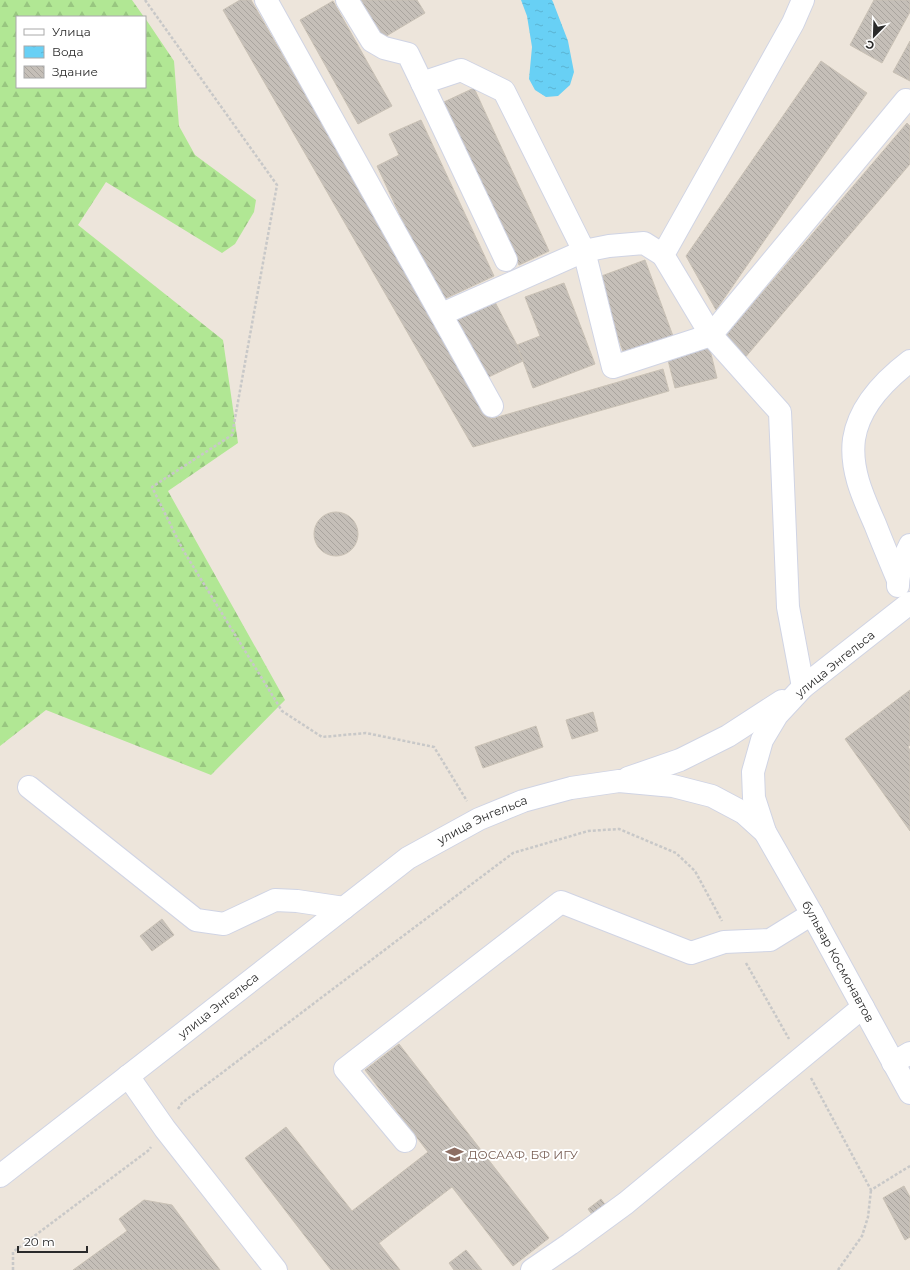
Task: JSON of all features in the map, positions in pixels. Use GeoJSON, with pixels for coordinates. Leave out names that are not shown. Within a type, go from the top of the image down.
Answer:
{"type":"FeatureCollection","features":[{"type":"Feature","properties":{"kind":"street"},"geometry":{"type":"LineString","coordinates":[[266,0],[492,406]]}},
{"type":"Feature","properties":{"kind":"street"},"geometry":{"type":"LineString","coordinates":[[347,0],[372,41],[384,48],[408,54],[506,260]]}},
{"type":"Feature","properties":{"kind":"street"},"geometry":{"type":"LineString","coordinates":[[663,255],[793,23],[803,0]]}},
{"type":"Feature","properties":{"kind":"street"},"geometry":{"type":"LineString","coordinates":[[422,83],[461,70],[504,91],[584,251],[613,366],[711,336],[906,100],[910,101]]}},
{"type":"Feature","properties":{"kind":"street"},"geometry":{"type":"LineString","coordinates":[[442,314],[584,251],[609,246],[644,243],[663,255],[711,336],[780,412],[788,607],[803,687],[728,736],[680,760],[619,781]]}},
{"type":"Feature","properties":{"kind":"street"},"geometry":{"type":"LineString","coordinates":[[904,608],[898,580],[859,487],[854,462],[854,438],[862,415],[876,393],[910,361]]}},
{"type":"Feature","properties":{"kind":"street"},"geometry":{"type":"LineString","coordinates":[[898,580],[905,555],[910,545]]}},
{"type":"Feature","properties":{"kind":"street","name":"улица Энгельса"},"geometry":{"type":"LineString","coordinates":[[764,832],[754,798],[753,772],[762,740],[777,715],[803,687],[904,608]]}},
{"type":"Feature","properties":{"kind":"street","name":"улица Энгельса"},"geometry":{"type":"LineString","coordinates":[[0,1176],[408,858],[479,819],[523,801],[571,788],[619,781],[673,786],[712,796],[744,813],[764,832]]}},
{"type":"Feature","properties":{"kind":"street"},"geometry":{"type":"LineString","coordinates":[[29,787],[196,920],[224,924],[275,900],[298,901],[344,908]]}},
{"type":"Feature","properties":{"kind":"street","name":"бульвар Космонавтов"},"geometry":{"type":"LineString","coordinates":[[764,832],[812,914],[862,1007],[902,1058],[910,1093]]}},
{"type":"Feature","properties":{"kind":"street"},"geometry":{"type":"LineString","coordinates":[[405,1141],[345,1069],[561,902],[691,953],[724,942],[770,940],[812,914]]}},
{"type":"Feature","properties":{"kind":"street"},"geometry":{"type":"LineString","coordinates":[[532,1270],[626,1203],[862,1007]]}},
{"type":"Feature","properties":{"kind":"street"},"geometry":{"type":"LineString","coordinates":[[128,1076],[166,1129],[276,1270]]}},
{"type":"Feature","properties":{"kind":"path"},"geometry":{"type":"LineString","coordinates":[[145,0],[277,185],[232,435],[152,487],[183,550],[282,711],[322,737],[366,734],[434,747],[479,819]]}},
{"type":"Feature","properties":{"kind":"path"},"geometry":{"type":"LineString","coordinates":[[13,1270],[13,1252],[149,1150],[166,1129],[182,1103],[513,854],[588,831],[619,829],[676,853],[695,871],[733,942],[800,1058],[871,1190],[868,1217],[862,1236],[838,1270]]}},
{"type":"Feature","properties":{"kind":"path"},"geometry":{"type":"LineString","coordinates":[[871,1190],[910,1166]]}},
{"type":"Feature","properties":{"kind":"green space"},"geometry":{"type":"Polygon","coordinates":[[[0,0],[132,0],[143,16],[16,16],[16,88],[146,88],[146,19],[174,61],[179,126],[195,155],[256,200],[254,212],[235,244],[222,253],[106,182],[78,225],[223,340],[238,443],[168,491],[285,700],[211,775],[46,710],[0,746],[0,0]]]}},
{"type":"Feature","properties":{"kind":"water"},"geometry":{"type":"Polygon","coordinates":[[[521,0],[552,0],[553,2],[568,41],[574,72],[570,85],[558,96],[546,97],[535,90],[529,79],[532,47],[527,16],[521,0]]]}},
{"type":"Feature","properties":{"kind":"building"},"geometry":{"type":"Polygon","coordinates":[[[240,0],[251,0],[491,419],[663,369],[669,391],[473,447],[223,10],[240,0]]]}},
{"type":"Feature","properties":{"kind":"building"},"geometry":{"type":"Polygon","coordinates":[[[361,0],[417,0],[425,13],[383,38],[361,0]]]}},
{"type":"Feature","properties":{"kind":"building"},"geometry":{"type":"Polygon","coordinates":[[[874,0],[910,0],[910,12],[882,63],[850,45],[874,0]]]}},
{"type":"Feature","properties":{"kind":"building"},"geometry":{"type":"Polygon","coordinates":[[[333,1],[392,106],[358,124],[300,20],[333,1]]]}},
{"type":"Feature","properties":{"kind":"building"},"geometry":{"type":"Polygon","coordinates":[[[910,41],[910,81],[893,72],[910,41]]]}},
{"type":"Feature","properties":{"kind":"building"},"geometry":{"type":"Polygon","coordinates":[[[821,61],[867,93],[716,310],[686,256],[821,61]]]}},
{"type":"Feature","properties":{"kind":"building"},"geometry":{"type":"Polygon","coordinates":[[[474,88],[549,251],[519,265],[444,102],[474,88]]]}},
{"type":"Feature","properties":{"kind":"building"},"geometry":{"type":"Polygon","coordinates":[[[421,120],[494,276],[440,301],[377,166],[399,155],[389,134],[421,120]]]}},
{"type":"Feature","properties":{"kind":"building"},"geometry":{"type":"Polygon","coordinates":[[[907,123],[910,126],[910,164],[743,360],[721,341],[907,123]]]}},
{"type":"Feature","properties":{"kind":"building"},"geometry":{"type":"Polygon","coordinates":[[[645,260],[673,336],[624,354],[596,278],[645,260]]]}},
{"type":"Feature","properties":{"kind":"building"},"geometry":{"type":"Polygon","coordinates":[[[564,283],[595,364],[533,388],[517,345],[540,336],[525,297],[564,283]]]}},
{"type":"Feature","properties":{"kind":"building"},"geometry":{"type":"Polygon","coordinates":[[[495,302],[517,345],[523,361],[480,381],[452,322],[495,302]]]}},
{"type":"Feature","properties":{"kind":"building"},"geometry":{"type":"Polygon","coordinates":[[[709,346],[717,378],[675,388],[667,356],[709,346]]]}},
{"type":"Feature","properties":{"kind":"building"},"geometry":{"type":"Polygon","coordinates":[[[332,512],[340,512],[345,513],[352,518],[357,525],[357,543],[352,550],[345,555],[332,556],[324,553],[317,546],[314,538],[314,530],[317,522],[324,515],[332,512]]]}},
{"type":"Feature","properties":{"kind":"building"},"geometry":{"type":"Polygon","coordinates":[[[910,690],[910,745],[908,747],[910,750],[910,831],[845,739],[910,690]]]}},
{"type":"Feature","properties":{"kind":"building"},"geometry":{"type":"Polygon","coordinates":[[[593,712],[598,731],[572,739],[566,720],[593,712]]]}},
{"type":"Feature","properties":{"kind":"building"},"geometry":{"type":"Polygon","coordinates":[[[536,726],[543,747],[483,768],[475,747],[536,726]]]}},
{"type":"Feature","properties":{"kind":"building"},"geometry":{"type":"Polygon","coordinates":[[[162,919],[174,935],[152,951],[140,936],[162,919]]]}},
{"type":"Feature","properties":{"kind":"building","name":"ДОСААФ, БФ ИГУ"},"geometry":{"type":"Polygon","coordinates":[[[399,1044],[549,1238],[513,1266],[452,1187],[379,1243],[400,1270],[331,1270],[245,1158],[286,1127],[352,1211],[428,1152],[365,1070],[399,1044]]]}},
{"type":"Feature","properties":{"kind":"building"},"geometry":{"type":"Polygon","coordinates":[[[904,1186],[910,1197],[910,1237],[905,1240],[883,1198],[904,1186]]]}},
{"type":"Feature","properties":{"kind":"building"},"geometry":{"type":"Polygon","coordinates":[[[601,1199],[609,1210],[596,1220],[588,1209],[601,1199]]]}},
{"type":"Feature","properties":{"kind":"building"},"geometry":{"type":"Polygon","coordinates":[[[144,1200],[172,1205],[220,1270],[73,1270],[127,1231],[119,1219],[144,1200]]]}},
{"type":"Feature","properties":{"kind":"building"},"geometry":{"type":"Polygon","coordinates":[[[466,1250],[482,1270],[454,1270],[449,1263],[466,1250]]]}},
{"type":"Feature","properties":{"kind":"place","name":"ДОСААФ, БФ ИГУ"},"geometry":{"type":"Point","coordinates":[455,1155]}}]}
